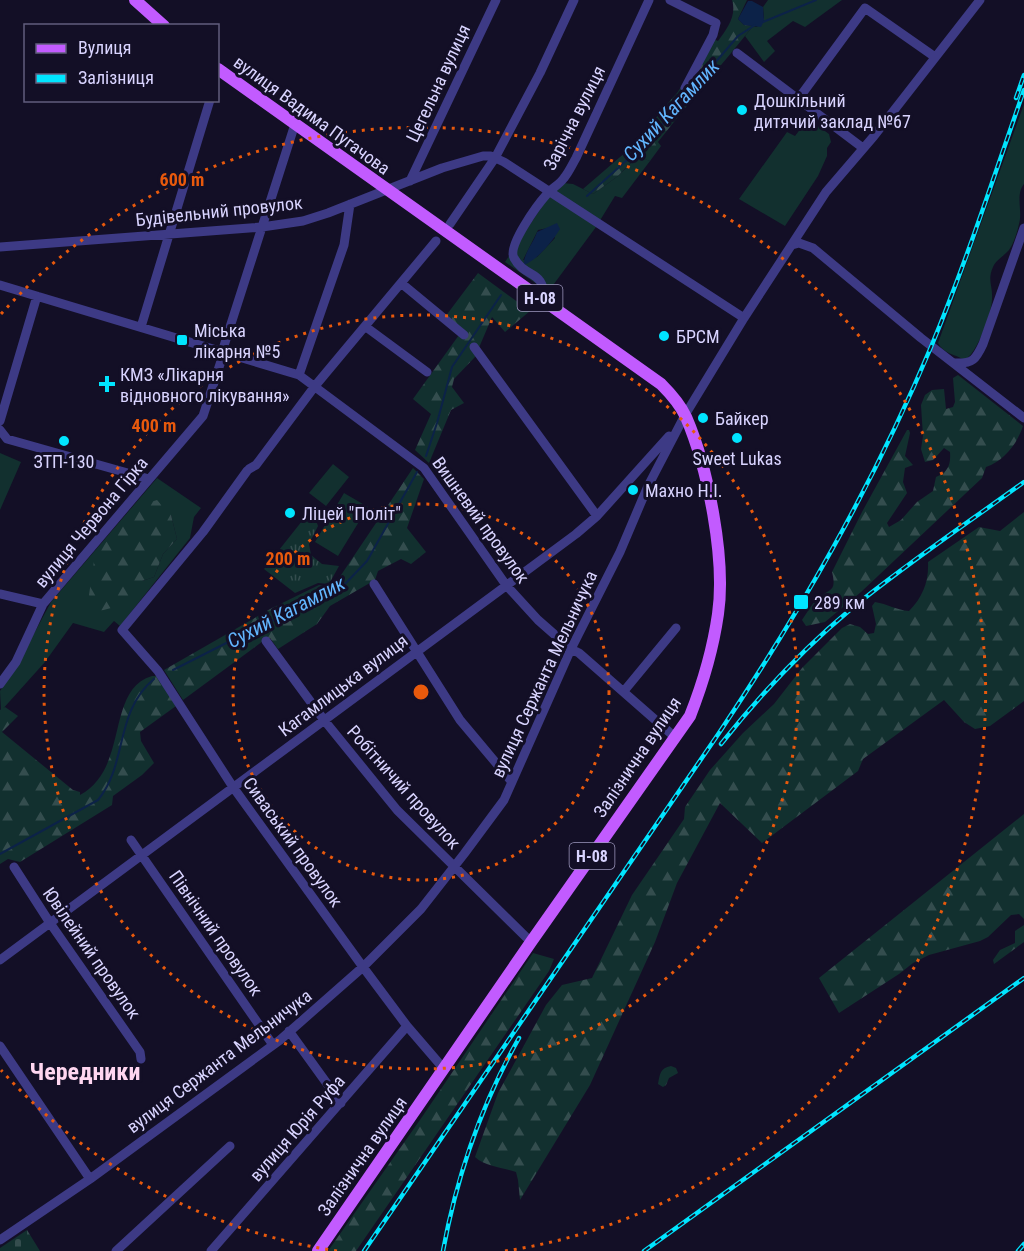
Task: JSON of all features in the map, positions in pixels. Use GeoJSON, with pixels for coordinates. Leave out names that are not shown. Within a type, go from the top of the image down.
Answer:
{"type":"FeatureCollection","features":[{"type":"Feature","properties":{"kind":"main road"},"geometry":{"type":"LineString","coordinates":[[135,0],[162,24]]}},
{"type":"Feature","properties":{"kind":"main road","name":"вулиця Вадима Пугачова"},"geometry":{"type":"LineString","coordinates":[[219,73],[386,190]]}},
{"type":"Feature","properties":{"kind":"main road","name":"Н-08"},"geometry":{"type":"LineString","coordinates":[[386,190],[661,384],[685,415]]}},
{"type":"Feature","properties":{"kind":"main road","name":"Залізнична вулиця"},"geometry":{"type":"LineString","coordinates":[[318,1251],[690,716],[699,694],[718,614],[720,584],[705,473],[685,415]]}},
{"type":"Feature","properties":{"kind":"street","name":"Цегельна вулиця"},"geometry":{"type":"LineString","coordinates":[[410,181],[496,0]]}},
{"type":"Feature","properties":{"kind":"street"},"geometry":{"type":"LineString","coordinates":[[450,224],[495,158],[540,73],[574,0]]}},
{"type":"Feature","properties":{"kind":"street","name":"Зарічна вулиця"},"geometry":{"type":"LineString","coordinates":[[544,301],[542,281],[519,264],[513,257],[513,250],[526,223],[549,191],[565,177],[576,158],[650,0]]}},
{"type":"Feature","properties":{"kind":"street"},"geometry":{"type":"LineString","coordinates":[[670,0],[716,23],[717,27],[685,88]]}},
{"type":"Feature","properties":{"kind":"street","name":"вулиця Сержанта Мельничука"},"geometry":{"type":"LineString","coordinates":[[0,1240],[90,1179],[273,1045],[363,967],[421,909],[504,800],[571,650],[620,552],[648,486],[685,415],[744,318],[826,192],[980,0]]}},
{"type":"Feature","properties":{"kind":"street"},"geometry":{"type":"LineString","coordinates":[[799,98],[866,8],[935,57]]}},
{"type":"Feature","properties":{"kind":"street"},"geometry":{"type":"LineString","coordinates":[[737,53],[863,148]]}},
{"type":"Feature","properties":{"kind":"street"},"geometry":{"type":"LineString","coordinates":[[141,327],[209,102]]}},
{"type":"Feature","properties":{"kind":"street","name":"вулиця Червона Гірка"},"geometry":{"type":"LineString","coordinates":[[0,684],[16,662],[43,604],[203,417],[294,124]]}},
{"type":"Feature","properties":{"kind":"street","name":"Будівельний провулок"},"geometry":{"type":"LineString","coordinates":[[0,247],[262,227],[303,221],[483,156],[495,158]]}},
{"type":"Feature","properties":{"kind":"street"},"geometry":{"type":"LineString","coordinates":[[495,158],[744,318]]}},
{"type":"Feature","properties":{"kind":"street"},"geometry":{"type":"LineString","coordinates":[[299,375],[344,245],[350,204]]}},
{"type":"Feature","properties":{"kind":"street"},"geometry":{"type":"LineString","coordinates":[[955,363],[967,364],[977,357],[1024,228]]}},
{"type":"Feature","properties":{"kind":"street"},"geometry":{"type":"LineString","coordinates":[[315,386],[436,241]]}},
{"type":"Feature","properties":{"kind":"street"},"geometry":{"type":"LineString","coordinates":[[792,245],[799,243],[813,248],[921,338],[1024,418]]}},
{"type":"Feature","properties":{"kind":"street"},"geometry":{"type":"LineString","coordinates":[[401,283],[464,335]]}},
{"type":"Feature","properties":{"kind":"street","name":"Вишневий провулок"},"geometry":{"type":"LineString","coordinates":[[0,285],[299,375],[424,468],[506,585],[538,620],[571,650],[579,652],[676,738]]}},
{"type":"Feature","properties":{"kind":"street"},"geometry":{"type":"LineString","coordinates":[[0,421],[37,296]]}},
{"type":"Feature","properties":{"kind":"street"},"geometry":{"type":"LineString","coordinates":[[366,327],[427,372]]}},
{"type":"Feature","properties":{"kind":"street"},"geometry":{"type":"LineString","coordinates":[[474,347],[597,516]]}},
{"type":"Feature","properties":{"kind":"street","name":"Сиваський провулок"},"geometry":{"type":"LineString","coordinates":[[315,386],[268,450],[256,465],[248,470],[202,532],[122,630],[158,672],[233,787],[363,967],[407,1026],[444,1069]]}},
{"type":"Feature","properties":{"kind":"street","name":"Кагамлицька вулиця"},"geometry":{"type":"LineString","coordinates":[[0,960],[597,516],[665,441],[685,415]]}},
{"type":"Feature","properties":{"kind":"street"},"geometry":{"type":"LineString","coordinates":[[0,430],[7,439],[149,479]]}},
{"type":"Feature","properties":{"kind":"street"},"geometry":{"type":"LineString","coordinates":[[374,584],[460,720],[512,782]]}},
{"type":"Feature","properties":{"kind":"street"},"geometry":{"type":"LineString","coordinates":[[0,594],[43,604]]}},
{"type":"Feature","properties":{"kind":"street"},"geometry":{"type":"LineString","coordinates":[[624,691],[676,628]]}},
{"type":"Feature","properties":{"kind":"street","name":"Робітничий провулок"},"geometry":{"type":"LineString","coordinates":[[266,641],[324,720],[397,810],[531,942]]}},
{"type":"Feature","properties":{"kind":"street","name":"Північний провулок"},"geometry":{"type":"LineString","coordinates":[[131,840],[273,1045]]}},
{"type":"Feature","properties":{"kind":"street","name":"Ювілейний провулок"},"geometry":{"type":"LineString","coordinates":[[14,867],[140,1052],[141,1059]]}},
{"type":"Feature","properties":{"kind":"street","name":"вулиця Юрія Руфа"},"geometry":{"type":"LineString","coordinates":[[211,1251],[407,1026]]}},
{"type":"Feature","properties":{"kind":"street"},"geometry":{"type":"LineString","coordinates":[[289,1031],[341,1103]]}},
{"type":"Feature","properties":{"kind":"street"},"geometry":{"type":"LineString","coordinates":[[0,1046],[90,1179]]}},
{"type":"Feature","properties":{"kind":"street"},"geometry":{"type":"LineString","coordinates":[[116,1251],[230,1146]]}},
{"type":"Feature","properties":{"kind":"green space"},"geometry":{"type":"Polygon","coordinates":[[[732,0],[747,0],[738,19],[744,25],[753,26],[658,142],[661,146],[650,161],[637,156],[618,176],[593,194],[583,189],[641,139],[677,93],[713,39],[718,41],[725,32],[732,17],[732,0]]]}},
{"type":"Feature","properties":{"kind":"green space"},"geometry":{"type":"Polygon","coordinates":[[[768,0],[842,0],[805,27],[793,21],[767,41],[775,51],[764,62],[745,36],[764,18],[763,7],[768,0]]]}},
{"type":"Feature","properties":{"kind":"green space"},"geometry":{"type":"Polygon","coordinates":[[[1024,104],[1024,184],[1020,193],[1020,219],[1011,247],[996,262],[990,276],[992,294],[987,323],[979,342],[964,360],[946,352],[938,343],[1024,104]]]}},
{"type":"Feature","properties":{"kind":"green space"},"geometry":{"type":"Polygon","coordinates":[[[808,119],[829,134],[831,142],[818,176],[785,226],[739,199],[787,132],[795,136],[808,119]]]}},
{"type":"Feature","properties":{"kind":"green space"},"geometry":{"type":"Polygon","coordinates":[[[638,156],[650,161],[622,198],[615,196],[596,227],[548,292],[505,262],[547,199],[563,183],[573,184],[593,194],[618,176],[638,156]],[[548,228],[538,230],[523,260],[537,257],[555,238],[548,228]]]}},
{"type":"Feature","properties":{"kind":"green space"},"geometry":{"type":"Polygon","coordinates":[[[478,273],[530,311],[505,332],[492,317],[475,357],[454,379],[452,387],[464,403],[451,410],[429,463],[415,450],[431,414],[413,399],[459,335],[442,321],[478,273]]]}},
{"type":"Feature","properties":{"kind":"green space"},"geometry":{"type":"Polygon","coordinates":[[[958,375],[1023,426],[1017,439],[999,461],[986,467],[982,478],[861,592],[825,622],[806,626],[802,620],[815,601],[833,586],[832,572],[907,430],[910,433],[905,456],[913,465],[905,468],[903,482],[907,493],[887,523],[889,527],[901,520],[917,502],[933,491],[936,477],[948,468],[950,452],[944,448],[933,460],[925,462],[921,449],[923,436],[921,405],[925,395],[932,390],[944,389],[946,409],[953,407],[955,402],[953,378],[958,375]]]}},
{"type":"Feature","properties":{"kind":"green space"},"geometry":{"type":"Polygon","coordinates":[[[0,453],[21,462],[0,510],[0,453]]]}},
{"type":"Feature","properties":{"kind":"green space"},"geometry":{"type":"Polygon","coordinates":[[[333,464],[349,477],[326,506],[309,493],[333,464]]]}},
{"type":"Feature","properties":{"kind":"green space"},"geometry":{"type":"Polygon","coordinates":[[[413,468],[424,479],[407,528],[426,552],[411,564],[401,559],[378,571],[375,580],[330,606],[317,624],[278,649],[270,638],[263,641],[183,700],[164,670],[272,608],[319,585],[333,587],[413,468]]]}},
{"type":"Feature","properties":{"kind":"green space"},"geometry":{"type":"Polygon","coordinates":[[[157,478],[201,508],[194,517],[190,538],[120,626],[114,621],[104,632],[73,623],[45,662],[1,711],[0,691],[17,665],[51,602],[157,478]],[[171,515],[142,581],[154,577],[163,554],[177,539],[171,515]]]}},
{"type":"Feature","properties":{"kind":"green space"},"geometry":{"type":"Polygon","coordinates":[[[344,493],[368,507],[338,556],[315,542],[344,493]]]}},
{"type":"Feature","properties":{"kind":"green space"},"geometry":{"type":"Polygon","coordinates":[[[157,500],[171,515],[177,539],[163,554],[154,577],[142,581],[126,604],[96,612],[89,595],[95,554],[141,505],[157,500]]]}},
{"type":"Feature","properties":{"kind":"green space"},"geometry":{"type":"Polygon","coordinates":[[[1024,512],[1024,701],[990,726],[975,729],[964,722],[944,700],[863,759],[858,771],[762,843],[720,803],[677,883],[655,942],[590,1085],[520,1200],[516,1172],[489,1165],[475,1157],[498,1093],[546,1005],[562,985],[592,978],[632,895],[684,819],[685,807],[710,770],[743,733],[774,704],[802,668],[842,628],[850,624],[860,627],[868,634],[874,633],[876,624],[872,606],[875,602],[909,611],[924,588],[928,562],[979,527],[1000,531],[1024,512]]]}},
{"type":"Feature","properties":{"kind":"green space"},"geometry":{"type":"Polygon","coordinates":[[[306,516],[315,518],[318,526],[309,544],[311,555],[322,564],[339,566],[329,584],[318,583],[295,593],[264,569],[306,516]]]}},
{"type":"Feature","properties":{"kind":"green space"},"geometry":{"type":"Polygon","coordinates":[[[152,676],[157,676],[176,706],[140,732],[141,741],[154,763],[142,775],[113,796],[112,805],[20,862],[8,859],[0,864],[0,710],[5,707],[18,716],[2,732],[73,790],[80,792],[80,795],[96,783],[106,767],[128,697],[137,684],[152,676]]]}},
{"type":"Feature","properties":{"kind":"green space"},"geometry":{"type":"Polygon","coordinates":[[[1024,814],[1024,919],[1019,914],[1011,915],[988,937],[980,941],[929,955],[913,963],[839,1013],[819,978],[1024,814]]]}},
{"type":"Feature","properties":{"kind":"green space"},"geometry":{"type":"Polygon","coordinates":[[[1024,925],[1024,942],[994,964],[993,960],[1000,950],[1015,943],[1015,931],[1024,925]]]}},
{"type":"Feature","properties":{"kind":"green space"},"geometry":{"type":"Polygon","coordinates":[[[533,953],[554,959],[549,971],[356,1251],[328,1251],[422,1117],[533,953]]]}},
{"type":"Feature","properties":{"kind":"green space"},"geometry":{"type":"Polygon","coordinates":[[[671,1066],[676,1068],[678,1073],[669,1078],[663,1087],[658,1084],[660,1074],[665,1068],[671,1066]]]}},
{"type":"Feature","properties":{"kind":"green space"},"geometry":{"type":"Polygon","coordinates":[[[27,1230],[40,1251],[0,1251],[0,1248],[27,1230]]]}},
{"type":"Feature","properties":{"kind":"water"},"geometry":{"type":"Polygon","coordinates":[[[748,1],[763,7],[764,21],[761,27],[744,25],[738,19],[748,1]]]}},
{"type":"Feature","properties":{"kind":"water"},"geometry":{"type":"Polygon","coordinates":[[[557,223],[560,229],[553,239],[539,254],[524,265],[525,257],[537,232],[557,223]]]}},
{"type":"Feature","properties":{"kind":"waterway","name":"Сухий Кагамлик"},"geometry":{"type":"LineString","coordinates":[[763,22],[816,0]]}},
{"type":"Feature","properties":{"kind":"waterway","name":"Сухий Кагамлик"},"geometry":{"type":"LineString","coordinates":[[587,196],[648,141],[738,36],[755,25]]}},
{"type":"Feature","properties":{"kind":"waterway","name":"Сухий Кагамлик"},"geometry":{"type":"LineString","coordinates":[[426,456],[452,367],[501,295]]}},
{"type":"Feature","properties":{"kind":"waterway","name":"Сухий Кагамлик"},"geometry":{"type":"LineString","coordinates":[[173,670],[328,595],[344,585],[367,561],[417,472]]}},
{"type":"Feature","properties":{"kind":"waterway","name":"Сухий Кагамлик"},"geometry":{"type":"LineString","coordinates":[[0,854],[98,800],[114,771],[133,707],[141,692],[154,679]]}},
{"type":"Feature","properties":{"kind":"railway"},"geometry":{"type":"LineString","coordinates":[[1016,98],[1024,75]]}},
{"type":"Feature","properties":{"kind":"railway"},"geometry":{"type":"LineString","coordinates":[[364,1251],[719,733],[807,593],[860,497],[909,398],[968,251],[1024,90]]}},
{"type":"Feature","properties":{"kind":"railway"},"geometry":{"type":"LineString","coordinates":[[721,744],[783,673],[833,624],[936,544],[1024,482]]}},
{"type":"Feature","properties":{"kind":"railway"},"geometry":{"type":"LineString","coordinates":[[644,1251],[1024,978]]}},
{"type":"Feature","properties":{"kind":"railway"},"geometry":{"type":"LineString","coordinates":[[443,1251],[455,1195],[472,1141],[493,1089],[519,1038]]}},
{"type":"Feature","properties":{"kind":"railway"},"geometry":{"type":"LineString","coordinates":[[1018,1251],[1024,1244]]}},
{"type":"Feature","properties":{"kind":"place","name":"Дошкільний дитячий заклад №67"},"geometry":{"type":"Point","coordinates":[742,110]}},
{"type":"Feature","properties":{"kind":"place","name":"БРСМ"},"geometry":{"type":"Point","coordinates":[664,336]}},
{"type":"Feature","properties":{"kind":"place","name":"Міська лікарня №5"},"geometry":{"type":"Point","coordinates":[182,340]}},
{"type":"Feature","properties":{"kind":"place","name":"КМЗ «Лікарня відновного лікування»"},"geometry":{"type":"Point","coordinates":[107,384]}},
{"type":"Feature","properties":{"kind":"place","name":"Байкер"},"geometry":{"type":"Point","coordinates":[703,418]}},
{"type":"Feature","properties":{"kind":"place","name":"Sweet Lukas"},"geometry":{"type":"Point","coordinates":[737,438]}},
{"type":"Feature","properties":{"kind":"place","name":"ЗТП-130"},"geometry":{"type":"Point","coordinates":[64,441]}},
{"type":"Feature","properties":{"kind":"place","name":"Махно Н.І."},"geometry":{"type":"Point","coordinates":[633,490]}},
{"type":"Feature","properties":{"kind":"place","name":"Ліцей \"Політ\""},"geometry":{"type":"Point","coordinates":[290,513]}},
{"type":"Feature","properties":{"kind":"place","name":"289 км"},"geometry":{"type":"Point","coordinates":[801,602]}},
{"type":"Feature","properties":{"kind":"district","name":"Чередники"},"geometry":{"type":"Point","coordinates":[85,1072]}}]}
